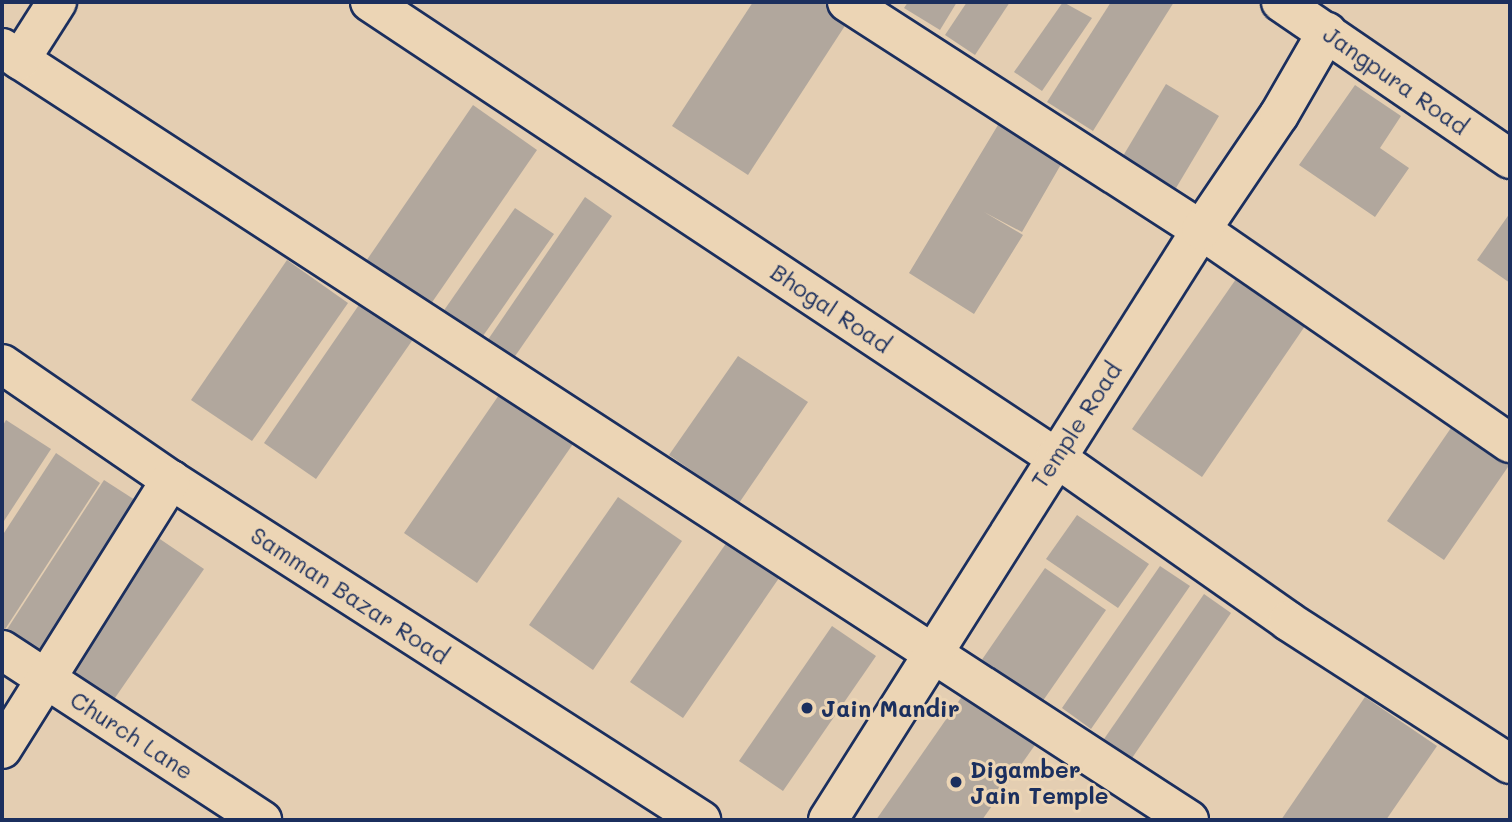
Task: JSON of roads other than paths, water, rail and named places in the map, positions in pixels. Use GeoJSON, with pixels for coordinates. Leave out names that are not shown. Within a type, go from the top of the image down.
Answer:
{"type":"FeatureCollection","features":[{"type":"Feature","properties":{"kind":"street"},"geometry":{"type":"LineString","coordinates":[[57,2],[11,54],[1189,820]]}},
{"type":"Feature","properties":{"kind":"street","name":"Bhogal Road"},"geometry":{"type":"LineString","coordinates":[[370,2],[1055,457],[1288,621],[1510,764]]}},
{"type":"Feature","properties":{"kind":"street"},"geometry":{"type":"LineString","coordinates":[[846,2],[1201,230],[1510,443]]}},
{"type":"Feature","properties":{"kind":"street","name":"Jangpura Road"},"geometry":{"type":"LineString","coordinates":[[1281,2],[1510,159]]}},
{"type":"Feature","properties":{"kind":"street","name":"Temple Road"},"geometry":{"type":"LineString","coordinates":[[828,820],[1055,457],[1201,230],[1279,115],[1327,32]]}},
{"type":"Feature","properties":{"kind":"street","name":"Samman Bazar Road"},"geometry":{"type":"LineString","coordinates":[[2,364],[171,480],[701,820]]}},
{"type":"Feature","properties":{"kind":"street"},"geometry":{"type":"LineString","coordinates":[[2,749],[43,677],[171,480]]}},
{"type":"Feature","properties":{"kind":"street","name":"Church Lane"},"geometry":{"type":"LineString","coordinates":[[2,650],[262,820]]}},
{"type":"Feature","properties":{"kind":"place","name":"Jain Mandir"},"geometry":{"type":"Point","coordinates":[807,708]}},
{"type":"Feature","properties":{"kind":"place","name":"Digamber Jain Temple"},"geometry":{"type":"Point","coordinates":[956,782]}}]}
